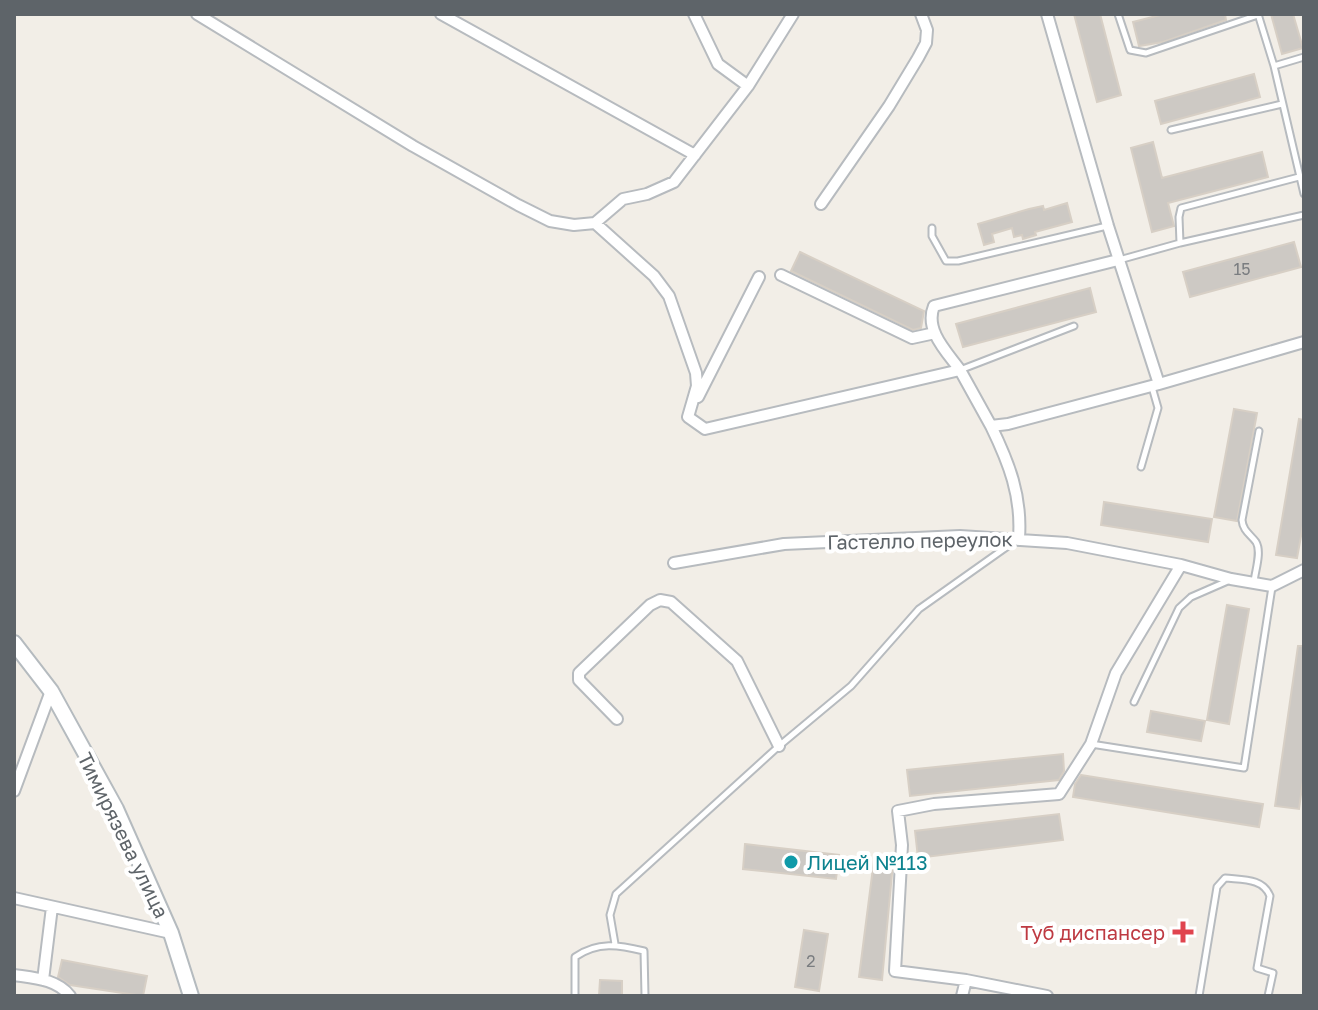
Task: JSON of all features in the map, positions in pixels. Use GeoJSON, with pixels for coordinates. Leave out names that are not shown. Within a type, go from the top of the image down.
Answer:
{"type":"FeatureCollection","features":[{"type":"Feature","properties":{"kind":"street"},"geometry":{"type":"LineString","coordinates":[[197,14],[413,146],[518,205],[550,221],[574,225],[595,223],[623,199],[656,191],[674,182],[748,86],[793,14]]}},
{"type":"Feature","properties":{"kind":"street"},"geometry":{"type":"LineString","coordinates":[[441,14],[695,155]]}},
{"type":"Feature","properties":{"kind":"street"},"geometry":{"type":"LineString","coordinates":[[694,14],[718,64],[748,86]]}},
{"type":"Feature","properties":{"kind":"street"},"geometry":{"type":"LineString","coordinates":[[821,204],[889,106],[926,43],[927,30],[921,14]]}},
{"type":"Feature","properties":{"kind":"street"},"geometry":{"type":"LineString","coordinates":[[1047,14],[1155,385]]}},
{"type":"Feature","properties":{"kind":"street"},"geometry":{"type":"LineString","coordinates":[[595,223],[654,276],[669,296],[696,373],[697,386],[688,417],[692,423],[705,429],[960,370]]}},
{"type":"Feature","properties":{"kind":"street"},"geometry":{"type":"LineString","coordinates":[[1019,538],[1016,482],[991,426],[935,333],[931,317],[934,306],[1118,260]]}},
{"type":"Feature","properties":{"kind":"street"},"geometry":{"type":"LineString","coordinates":[[781,275],[912,338],[935,333]]}},
{"type":"Feature","properties":{"kind":"street"},"geometry":{"type":"LineString","coordinates":[[688,417],[759,277]]}},
{"type":"Feature","properties":{"kind":"street"},"geometry":{"type":"LineString","coordinates":[[991,426],[1155,385],[1304,342]]}},
{"type":"Feature","properties":{"kind":"street","name":"Гастелло переулок"},"geometry":{"type":"LineString","coordinates":[[674,563],[784,544],[920,536],[1019,538],[1067,543],[1272,586]]}},
{"type":"Feature","properties":{"kind":"street"},"geometry":{"type":"LineString","coordinates":[[1047,996],[966,980],[895,971],[902,845],[898,811],[934,804],[1059,794],[1091,744],[1116,673],[1181,565]]}},
{"type":"Feature","properties":{"kind":"street"},"geometry":{"type":"LineString","coordinates":[[1272,586],[1304,570]]}},
{"type":"Feature","properties":{"kind":"street"},"geometry":{"type":"LineString","coordinates":[[617,719],[579,680],[579,673],[650,605],[660,600],[671,602],[737,661],[779,746]]}},
{"type":"Feature","properties":{"kind":"street","name":"Тимирязева улица"},"geometry":{"type":"LineString","coordinates":[[14,643],[51,691],[116,809],[171,933],[191,996]]}},
{"type":"Feature","properties":{"kind":"street"},"geometry":{"type":"LineString","coordinates":[[14,791],[51,691]]}},
{"type":"Feature","properties":{"kind":"street"},"geometry":{"type":"LineString","coordinates":[[14,898],[171,933]]}},
{"type":"Feature","properties":{"kind":"street"},"geometry":{"type":"LineString","coordinates":[[43,980],[52,907]]}},
{"type":"Feature","properties":{"kind":"street"},"geometry":{"type":"LineString","coordinates":[[14,975],[63,987],[70,996]]}},
{"type":"Feature","properties":{"kind":"street"},"geometry":{"type":"LineString","coordinates":[[962,996],[966,980]]}},
{"type":"Feature","properties":{"kind":"lane"},"geometry":{"type":"LineString","coordinates":[[1118,14],[1130,50],[1146,53],[1258,14],[1274,66],[1304,194]]}},
{"type":"Feature","properties":{"kind":"lane"},"geometry":{"type":"LineString","coordinates":[[1274,66],[1304,57]]}},
{"type":"Feature","properties":{"kind":"lane"},"geometry":{"type":"LineString","coordinates":[[1171,130],[1282,104]]}},
{"type":"Feature","properties":{"kind":"lane"},"geometry":{"type":"LineString","coordinates":[[1180,243],[1181,208],[1299,177]]}},
{"type":"Feature","properties":{"kind":"lane"},"geometry":{"type":"LineString","coordinates":[[1118,260],[1304,215]]}},
{"type":"Feature","properties":{"kind":"lane"},"geometry":{"type":"LineString","coordinates":[[932,228],[932,236],[946,261],[958,261],[1108,226]]}},
{"type":"Feature","properties":{"kind":"lane"},"geometry":{"type":"LineString","coordinates":[[960,370],[1074,326]]}},
{"type":"Feature","properties":{"kind":"lane"},"geometry":{"type":"LineString","coordinates":[[1141,467],[1158,408],[1155,385]]}},
{"type":"Feature","properties":{"kind":"lane"},"geometry":{"type":"LineString","coordinates":[[1254,583],[1258,552],[1256,543],[1242,526],[1242,520],[1259,431]]}},
{"type":"Feature","properties":{"kind":"lane"},"geometry":{"type":"LineString","coordinates":[[615,944],[610,915],[616,894],[779,746],[851,686],[919,609],[1019,538]]}},
{"type":"Feature","properties":{"kind":"lane"},"geometry":{"type":"LineString","coordinates":[[1134,702],[1179,608],[1191,597],[1231,579]]}},
{"type":"Feature","properties":{"kind":"lane"},"geometry":{"type":"LineString","coordinates":[[1091,744],[1244,768],[1272,586]]}},
{"type":"Feature","properties":{"kind":"lane"},"geometry":{"type":"LineString","coordinates":[[1199,996],[1217,887],[1225,878],[1258,882],[1267,887],[1270,896],[1257,968],[1273,973],[1268,996]]}},
{"type":"Feature","properties":{"kind":"lane"},"geometry":{"type":"LineString","coordinates":[[575,996],[575,957],[586,949],[615,944],[644,951],[645,996]]}},
{"type":"Feature","properties":{"kind":"building"},"geometry":{"type":"Polygon","coordinates":[[[1074,14],[1100,14],[1121,95],[1097,102],[1074,14]]]}},
{"type":"Feature","properties":{"kind":"building"},"geometry":{"type":"Polygon","coordinates":[[[1164,14],[1225,14],[1226,20],[1163,42],[1139,46],[1133,22],[1164,14]]]}},
{"type":"Feature","properties":{"kind":"building"},"geometry":{"type":"Polygon","coordinates":[[[1271,14],[1293,14],[1303,48],[1282,54],[1271,14]]]}},
{"type":"Feature","properties":{"kind":"building"},"geometry":{"type":"Polygon","coordinates":[[[1254,74],[1260,97],[1161,124],[1155,101],[1254,74]]]}},
{"type":"Feature","properties":{"kind":"building"},"geometry":{"type":"Polygon","coordinates":[[[1153,142],[1162,178],[1262,152],[1268,177],[1168,203],[1174,226],[1152,232],[1131,148],[1153,142]]]}},
{"type":"Feature","properties":{"kind":"building"},"geometry":{"type":"Polygon","coordinates":[[[1067,203],[1072,222],[1035,232],[1036,235],[1023,239],[1022,235],[1014,237],[1012,228],[992,234],[994,242],[984,245],[978,224],[1029,209],[1043,206],[1044,210],[1067,203]]]}},
{"type":"Feature","properties":{"kind":"building"},"geometry":{"type":"Polygon","coordinates":[[[1294,242],[1301,267],[1190,297],[1183,272],[1294,242]]]}},
{"type":"Feature","properties":{"kind":"building"},"geometry":{"type":"Polygon","coordinates":[[[800,252],[924,311],[921,328],[913,330],[791,271],[800,252]]]}},
{"type":"Feature","properties":{"kind":"building"},"geometry":{"type":"Polygon","coordinates":[[[1090,288],[1096,312],[963,347],[956,324],[1090,288]]]}},
{"type":"Feature","properties":{"kind":"building"},"geometry":{"type":"Polygon","coordinates":[[[1234,409],[1257,413],[1237,521],[1214,517],[1234,409]]]}},
{"type":"Feature","properties":{"kind":"building"},"geometry":{"type":"Polygon","coordinates":[[[1299,419],[1304,420],[1304,520],[1297,558],[1276,555],[1299,419]]]}},
{"type":"Feature","properties":{"kind":"building"},"geometry":{"type":"Polygon","coordinates":[[[1104,502],[1212,519],[1208,542],[1101,525],[1104,502]]]}},
{"type":"Feature","properties":{"kind":"building"},"geometry":{"type":"Polygon","coordinates":[[[1227,605],[1249,609],[1229,724],[1207,720],[1227,605]]]}},
{"type":"Feature","properties":{"kind":"building"},"geometry":{"type":"Polygon","coordinates":[[[1298,646],[1304,646],[1304,773],[1299,809],[1275,806],[1298,646]]]}},
{"type":"Feature","properties":{"kind":"building"},"geometry":{"type":"Polygon","coordinates":[[[1151,711],[1205,721],[1201,741],[1147,732],[1151,711]]]}},
{"type":"Feature","properties":{"kind":"building"},"geometry":{"type":"Polygon","coordinates":[[[1063,754],[1064,771],[1059,780],[910,796],[907,770],[1063,754]]]}},
{"type":"Feature","properties":{"kind":"building"},"geometry":{"type":"Polygon","coordinates":[[[1081,775],[1263,804],[1259,827],[1073,797],[1075,784],[1081,775]]]}},
{"type":"Feature","properties":{"kind":"building"},"geometry":{"type":"Polygon","coordinates":[[[1059,814],[1063,840],[918,858],[915,831],[1059,814]]]}},
{"type":"Feature","properties":{"kind":"building","name":"Лицей №113"},"geometry":{"type":"Polygon","coordinates":[[[745,844],[839,855],[836,879],[743,869],[745,844]]]}},
{"type":"Feature","properties":{"kind":"building"},"geometry":{"type":"Polygon","coordinates":[[[874,860],[893,863],[882,980],[859,977],[874,860]]]}},
{"type":"Feature","properties":{"kind":"building"},"geometry":{"type":"Polygon","coordinates":[[[804,930],[828,934],[819,991],[795,987],[804,930]]]}},
{"type":"Feature","properties":{"kind":"building"},"geometry":{"type":"Polygon","coordinates":[[[62,960],[147,976],[143,996],[70,985],[58,977],[62,960]]]}},
{"type":"Feature","properties":{"kind":"building"},"geometry":{"type":"Polygon","coordinates":[[[600,980],[622,981],[622,996],[599,996],[600,980]]]}},
{"type":"Feature","properties":{"kind":"place","name":"Лицей №113"},"geometry":{"type":"Point","coordinates":[791,862]}},
{"type":"Feature","properties":{"kind":"place","name":"Туб диспансер"},"geometry":{"type":"Point","coordinates":[1183,932]}}]}
